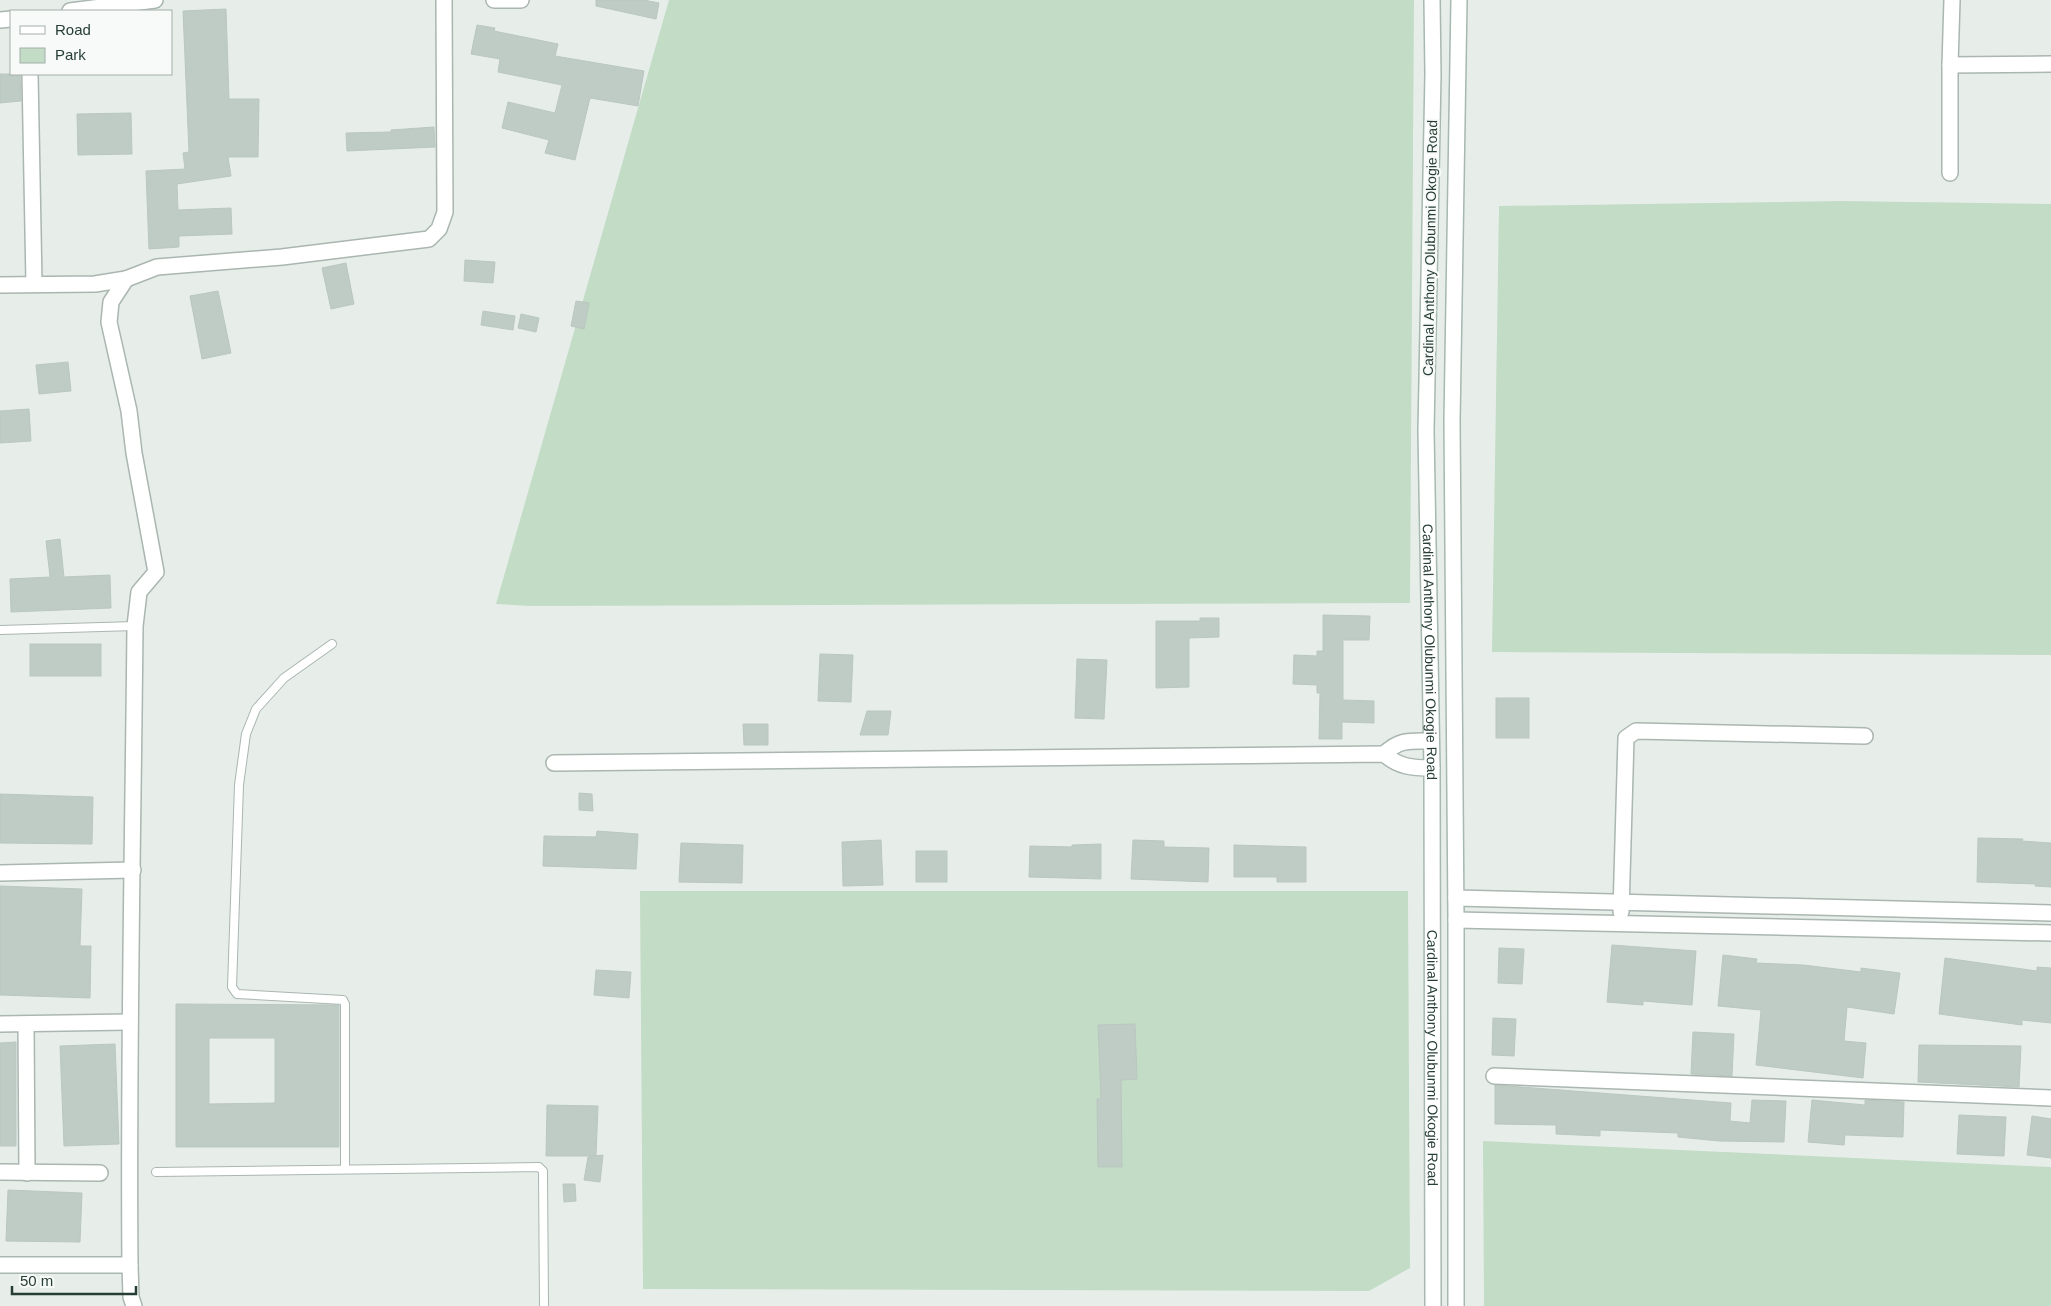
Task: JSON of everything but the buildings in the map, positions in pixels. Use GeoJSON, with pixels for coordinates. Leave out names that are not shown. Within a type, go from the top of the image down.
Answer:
{"type":"FeatureCollection","features":[{"type":"Feature","properties":{"kind":"street"},"geometry":{"type":"LineString","coordinates":[[78,10],[155,0]]}},
{"type":"Feature","properties":{"kind":"street"},"geometry":{"type":"LineString","coordinates":[[0,285],[14,286],[34,283],[95,284],[126,279],[157,266],[282,257],[429,239],[439,229],[445,212],[444,0]]}},
{"type":"Feature","properties":{"kind":"street"},"geometry":{"type":"LineString","coordinates":[[494,0],[521,0]]}},
{"type":"Feature","properties":{"kind":"street","name":"Cardinal Anthony Olubunmi Okogie Road"},"geometry":{"type":"LineString","coordinates":[[1432,0],[1433,74],[1426,430],[1432,768],[1433,1306]]}},
{"type":"Feature","properties":{"kind":"street","name":"Cardinal Anthony Olubunmi Okogie Road"},"geometry":{"type":"LineString","coordinates":[[1456,1306],[1456,898],[1452,421],[1459,0]]}},
{"type":"Feature","properties":{"kind":"street"},"geometry":{"type":"LineString","coordinates":[[1950,173],[1952,0]]}},
{"type":"Feature","properties":{"kind":"street"},"geometry":{"type":"LineString","coordinates":[[1950,65],[2051,64]]}},
{"type":"Feature","properties":{"kind":"street"},"geometry":{"type":"LineString","coordinates":[[30,75],[34,283]]}},
{"type":"Feature","properties":{"kind":"street"},"geometry":{"type":"LineString","coordinates":[[126,279],[111,302],[109,322],[129,411],[134,453],[156,572],[139,592],[135,626],[133,870],[129,1022],[130,1265],[131,1297],[134,1306]]}},
{"type":"Feature","properties":{"kind":"street"},"geometry":{"type":"LineString","coordinates":[[95,284],[111,302]]}},
{"type":"Feature","properties":{"kind":"street"},"geometry":{"type":"LineString","coordinates":[[1621,924],[1626,738],[1636,731],[1864,736]]}},
{"type":"Feature","properties":{"kind":"street"},"geometry":{"type":"LineString","coordinates":[[1384,754],[1394,744],[1409,741],[1431,741]]}},
{"type":"Feature","properties":{"kind":"street"},"geometry":{"type":"LineString","coordinates":[[554,763],[1384,754],[1395,763],[1411,768],[1432,768]]}},
{"type":"Feature","properties":{"kind":"street"},"geometry":{"type":"LineString","coordinates":[[0,872],[133,870]]}},
{"type":"Feature","properties":{"kind":"street"},"geometry":{"type":"LineString","coordinates":[[1456,898],[1621,904],[2051,913]]}},
{"type":"Feature","properties":{"kind":"street"},"geometry":{"type":"LineString","coordinates":[[1456,920],[2051,933]]}},
{"type":"Feature","properties":{"kind":"street"},"geometry":{"type":"LineString","coordinates":[[0,1024],[129,1022]]}},
{"type":"Feature","properties":{"kind":"street"},"geometry":{"type":"LineString","coordinates":[[26,1024],[27,1173]]}},
{"type":"Feature","properties":{"kind":"street"},"geometry":{"type":"LineString","coordinates":[[1494,1076],[2051,1098]]}},
{"type":"Feature","properties":{"kind":"street"},"geometry":{"type":"LineString","coordinates":[[0,1172],[100,1173]]}},
{"type":"Feature","properties":{"kind":"street"},"geometry":{"type":"LineString","coordinates":[[0,1265],[130,1265]]}},
{"type":"Feature","properties":{"kind":"lane"},"geometry":{"type":"LineString","coordinates":[[0,630],[135,626]]}},
{"type":"Feature","properties":{"kind":"lane"},"geometry":{"type":"LineString","coordinates":[[332,644],[284,678],[256,709],[246,734],[239,785],[232,987],[237,994],[342,1000],[345,1004],[344,1169]]}},
{"type":"Feature","properties":{"kind":"lane"},"geometry":{"type":"LineString","coordinates":[[156,1172],[539,1167],[543,1171],[544,1306]]}},
{"type":"Feature","properties":{"kind":"green space"},"geometry":{"type":"Polygon","coordinates":[[[669,0],[1414,0],[1410,603],[530,606],[496,604],[669,0]]]}},
{"type":"Feature","properties":{"kind":"green space"},"geometry":{"type":"Polygon","coordinates":[[[1841,201],[2051,204],[2051,655],[1492,652],[1499,206],[1841,201]]]}},
{"type":"Feature","properties":{"kind":"green space"},"geometry":{"type":"Polygon","coordinates":[[[640,891],[1408,891],[1410,1268],[1369,1291],[643,1289],[640,891]]]}},
{"type":"Feature","properties":{"kind":"green space"},"geometry":{"type":"Polygon","coordinates":[[[1483,1141],[2051,1167],[2051,1306],[1484,1306],[1483,1141]]]}}]}
